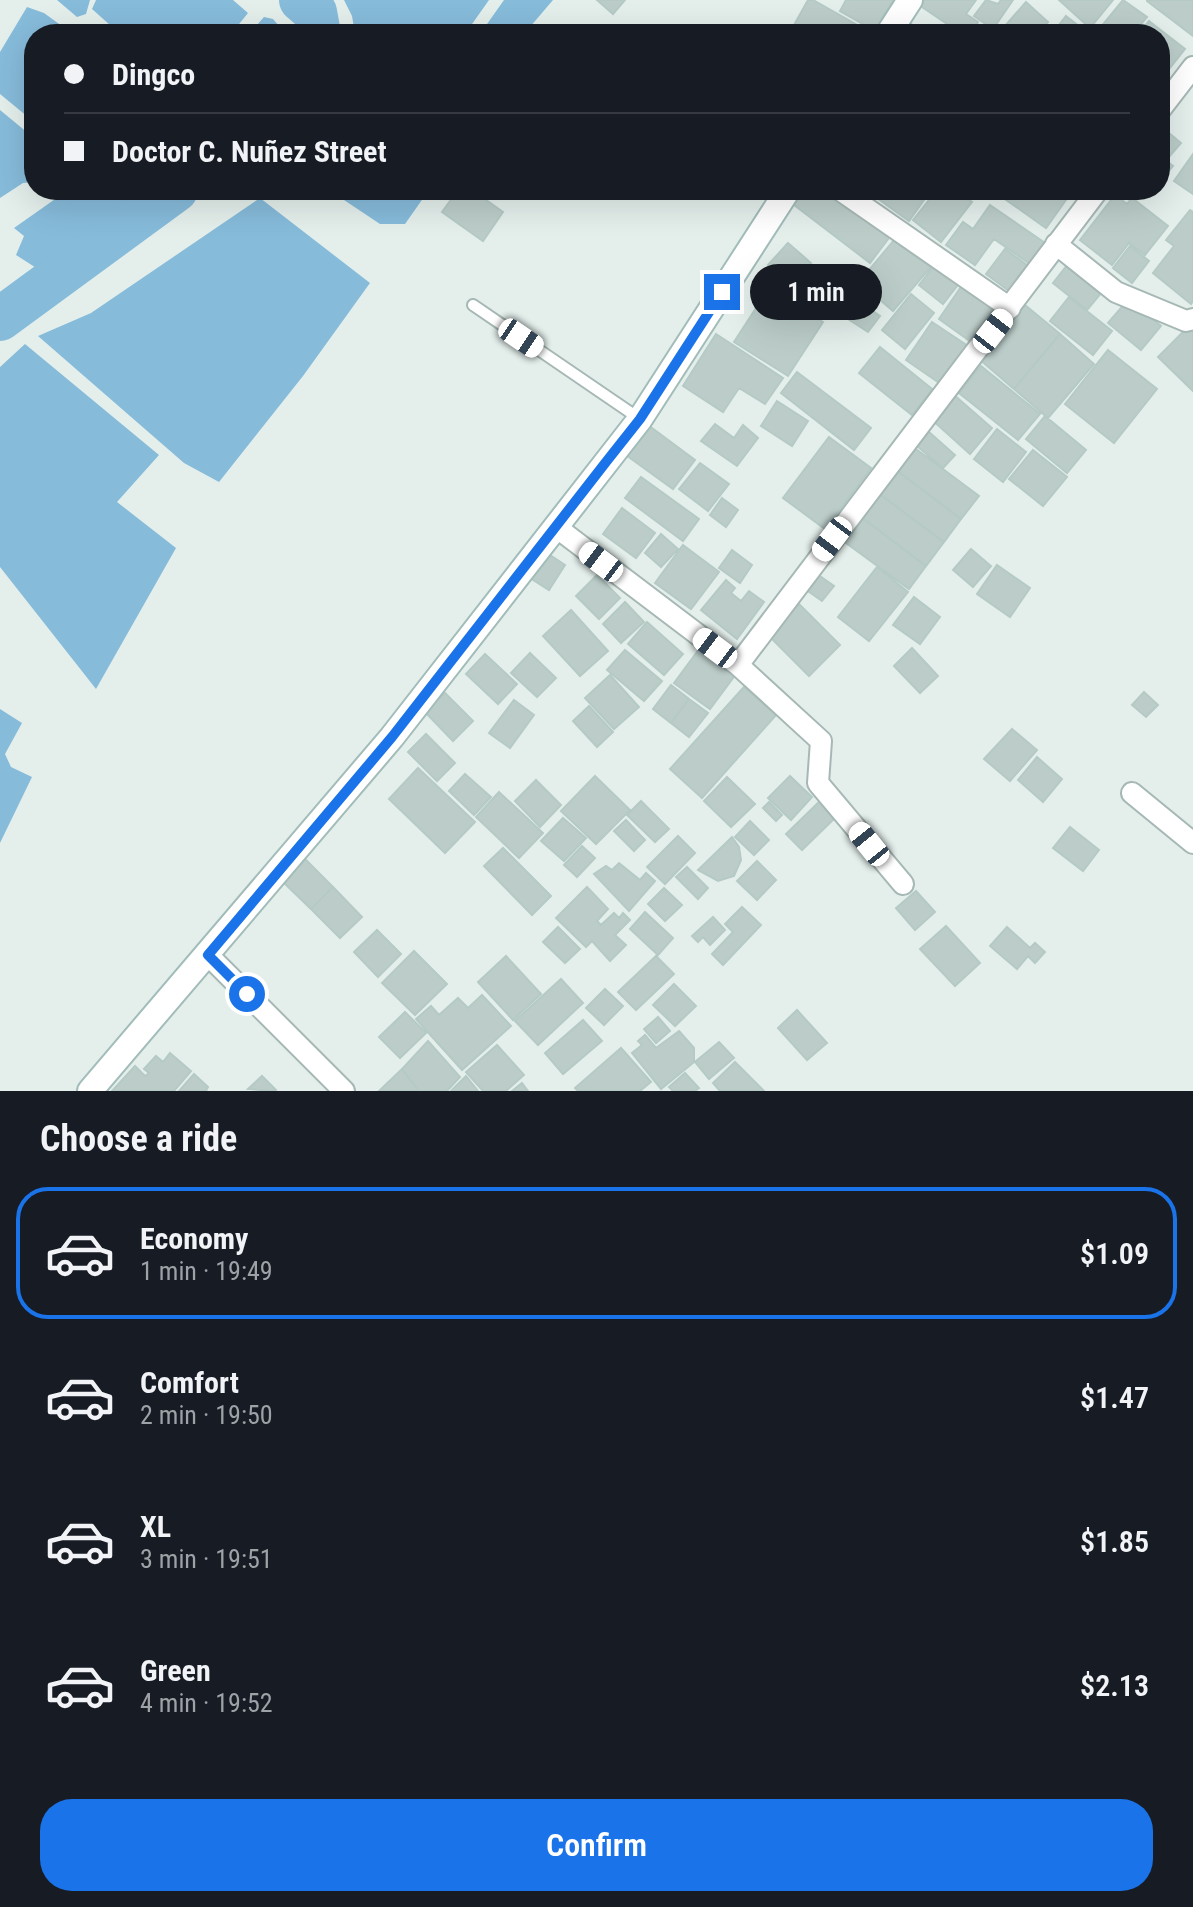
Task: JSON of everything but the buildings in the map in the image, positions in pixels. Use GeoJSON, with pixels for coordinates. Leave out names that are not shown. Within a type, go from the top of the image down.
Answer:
{"type":"FeatureCollection","features":[{"type":"Feature","properties":{"kind":"main road"},"geometry":{"type":"LineString","coordinates":[[894,24],[910,0]]}},
{"type":"Feature","properties":{"kind":"main road"},"geometry":{"type":"LineString","coordinates":[[90,1091],[392,737],[640,419],[782,200]]}},
{"type":"Feature","properties":{"kind":"street"},"geometry":{"type":"LineString","coordinates":[[1170,97],[1193,67]]}},
{"type":"Feature","properties":{"kind":"street"},"geometry":{"type":"LineString","coordinates":[[854,200],[1010,308]]}},
{"type":"Feature","properties":{"kind":"street"},"geometry":{"type":"LineString","coordinates":[[738,665],[1090,200]]}},
{"type":"Feature","properties":{"kind":"street"},"geometry":{"type":"LineString","coordinates":[[1056,244],[1116,292],[1186,321],[1193,319]]}},
{"type":"Feature","properties":{"kind":"street"},"geometry":{"type":"LineString","coordinates":[[556,527],[738,665],[821,741],[818,783],[903,884]]}},
{"type":"Feature","properties":{"kind":"street"},"geometry":{"type":"LineString","coordinates":[[1132,793],[1193,843]]}},
{"type":"Feature","properties":{"kind":"street"},"geometry":{"type":"LineString","coordinates":[[208,955],[344,1091]]}},
{"type":"Feature","properties":{"kind":"lane"},"geometry":{"type":"LineString","coordinates":[[473,305],[640,419]]}},
{"type":"Feature","properties":{"kind":"water"},"geometry":{"type":"Polygon","coordinates":[[[57,0],[90,0],[86,14],[77,17],[57,0]]]}},
{"type":"Feature","properties":{"kind":"water"},"geometry":{"type":"Polygon","coordinates":[[[96,0],[233,0],[248,13],[239,24],[109,24],[92,9],[96,0]]]}},
{"type":"Feature","properties":{"kind":"water"},"geometry":{"type":"Polygon","coordinates":[[[344,0],[489,0],[472,24],[353,24],[344,0]]]}},
{"type":"Feature","properties":{"kind":"water"},"geometry":{"type":"Polygon","coordinates":[[[504,0],[553,0],[533,24],[487,24],[504,0]]]}},
{"type":"Feature","properties":{"kind":"water"},"geometry":{"type":"Polygon","coordinates":[[[27,7],[44,13],[59,24],[24,24],[24,114],[0,94],[0,52],[27,7]]]}},
{"type":"Feature","properties":{"kind":"water"},"geometry":{"type":"Polygon","coordinates":[[[264,17],[273,19],[277,24],[258,24],[264,17]]]}},
{"type":"Feature","properties":{"kind":"water"},"geometry":{"type":"Polygon","coordinates":[[[0,110],[24,130],[24,183],[0,198],[0,110]]]}},
{"type":"Feature","properties":{"kind":"water"},"geometry":{"type":"Polygon","coordinates":[[[54,200],[138,200],[86,237],[55,267],[41,271],[16,255],[24,236],[14,228],[54,200]]]}},
{"type":"Feature","properties":{"kind":"water"},"geometry":{"type":"Polygon","coordinates":[[[257,200],[263,200],[370,283],[303,376],[219,482],[184,463],[38,336],[91,313],[257,200]]]}},
{"type":"Feature","properties":{"kind":"water"},"geometry":{"type":"Polygon","coordinates":[[[344,200],[422,200],[405,224],[380,224],[344,200]]]}},
{"type":"Feature","properties":{"kind":"water"},"geometry":{"type":"Polygon","coordinates":[[[25,344],[159,455],[117,502],[176,548],[96,689],[0,567],[0,367],[25,344]]]}},
{"type":"Feature","properties":{"kind":"water"},"geometry":{"type":"Polygon","coordinates":[[[0,709],[22,723],[5,754],[11,767],[32,777],[0,843],[0,709]]]}},
{"type":"Feature","properties":{"kind":"waterway"},"geometry":{"type":"LineString","coordinates":[[301,0],[315,12],[317,24]]}},
{"type":"Feature","properties":{"kind":"waterway"},"geometry":{"type":"LineString","coordinates":[[0,319],[162,200]]}},
{"type":"Feature","properties":{"kind":"route"},"geometry":{"type":"LineString","coordinates":[[247,994],[208,955],[392,737],[640,419],[722,292]]}}]}
